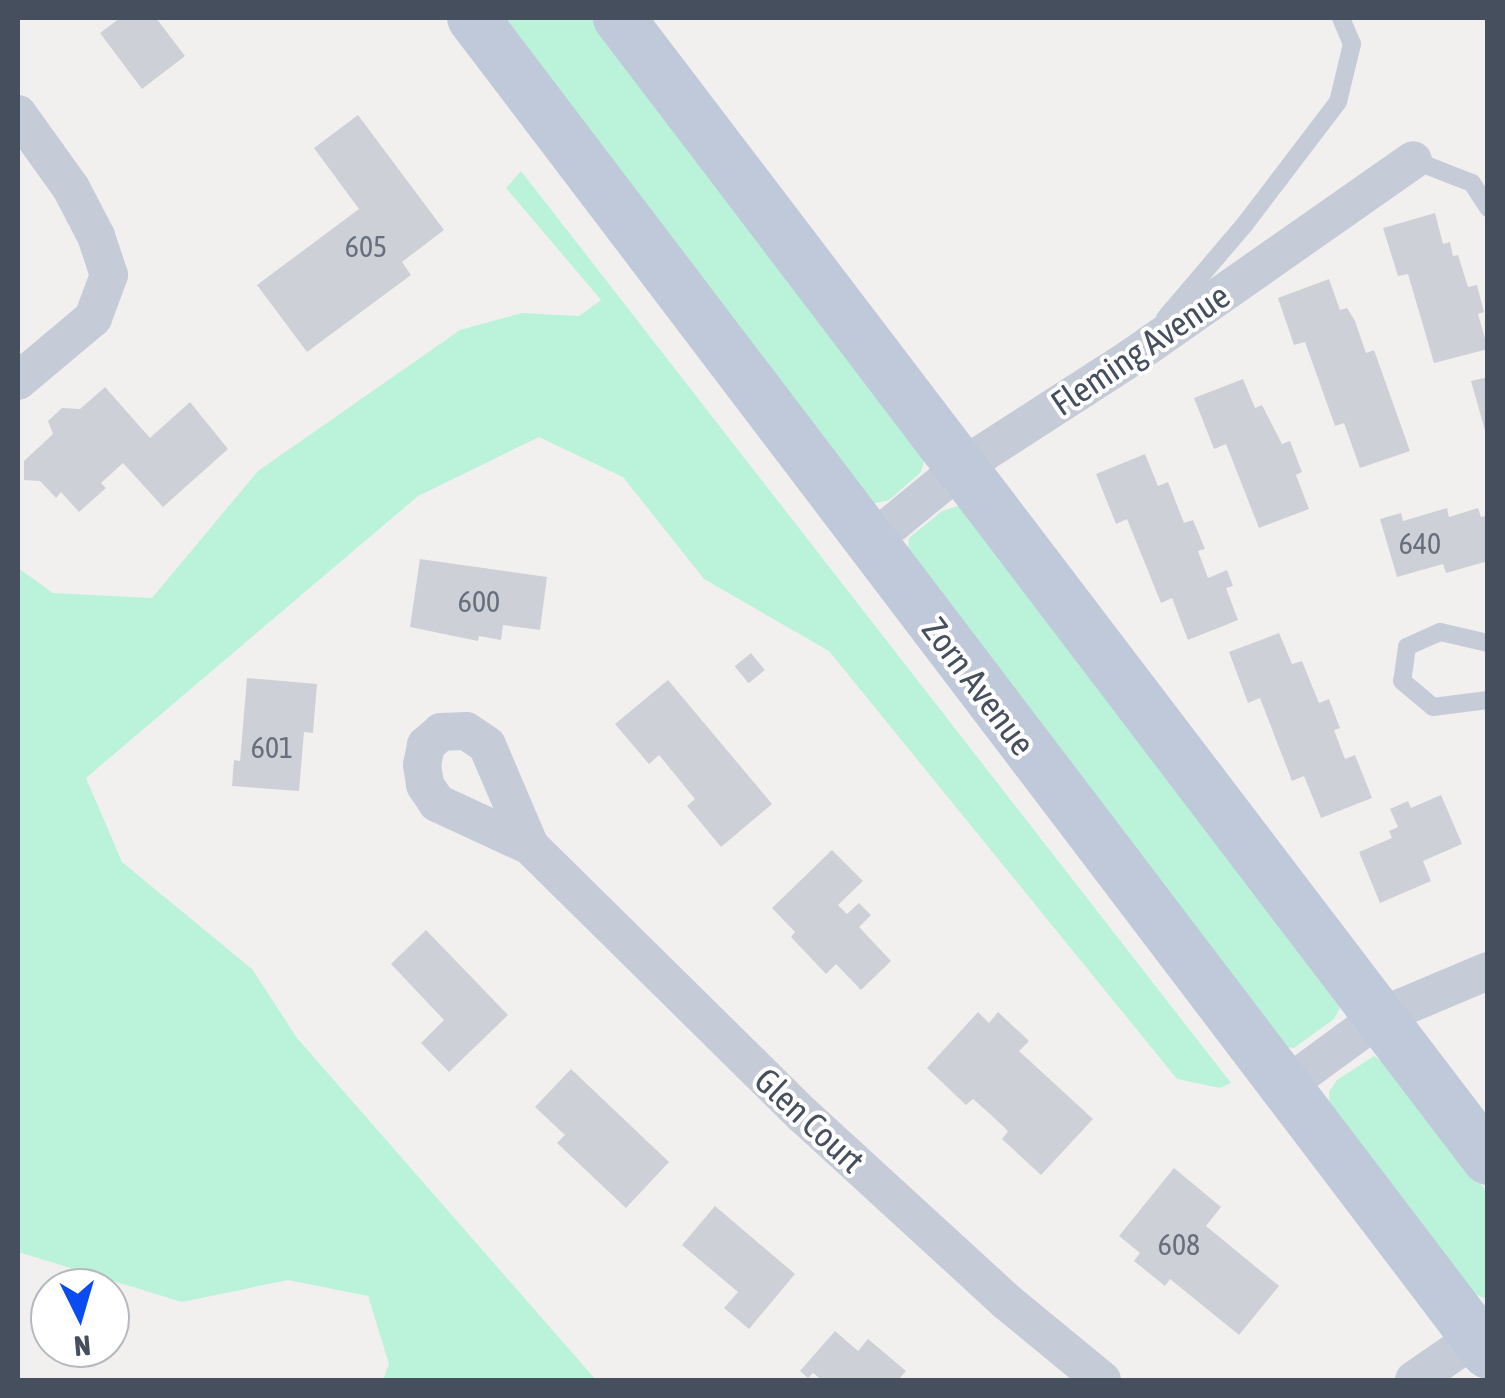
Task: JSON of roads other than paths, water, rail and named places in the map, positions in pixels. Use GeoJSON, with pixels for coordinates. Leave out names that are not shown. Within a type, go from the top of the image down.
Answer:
{"type":"FeatureCollection","features":[{"type":"Feature","properties":{"kind":"main road","name":"Zorn Avenue"},"geometry":{"type":"LineString","coordinates":[[473,18],[1284,1086],[1484,1340]]}},
{"type":"Feature","properties":{"kind":"main road"},"geometry":{"type":"LineString","coordinates":[[619,18],[1488,1159]]}},
{"type":"Feature","properties":{"kind":"street"},"geometry":{"type":"LineString","coordinates":[[18,114],[71,188],[96,236],[109,275],[93,318],[18,381]]}},
{"type":"Feature","properties":{"kind":"street","name":"Fleming Avenue"},"geometry":{"type":"LineString","coordinates":[[869,542],[963,466],[1132,357],[1414,160]]}},
{"type":"Feature","properties":{"kind":"street","name":"Glen Court"},"geometry":{"type":"LineString","coordinates":[[530,846],[803,1115],[1007,1302],[1102,1380]]}},
{"type":"Feature","properties":{"kind":"street"},"geometry":{"type":"LineString","coordinates":[[1284,1086],[1381,1016],[1488,971]]}},
{"type":"Feature","properties":{"kind":"street"},"geometry":{"type":"LineString","coordinates":[[1414,1380],[1484,1340]]}},
{"type":"Feature","properties":{"kind":"lane"},"geometry":{"type":"LineString","coordinates":[[1132,357],[1245,224],[1338,102],[1352,44],[1341,18]]}},
{"type":"Feature","properties":{"kind":"lane"},"geometry":{"type":"LineString","coordinates":[[1414,160],[1472,184],[1488,208]]}},
{"type":"Feature","properties":{"kind":"lane"},"geometry":{"type":"LineString","coordinates":[[1488,642],[1440,632],[1407,647],[1402,681],[1433,707],[1488,700]]}}]}
